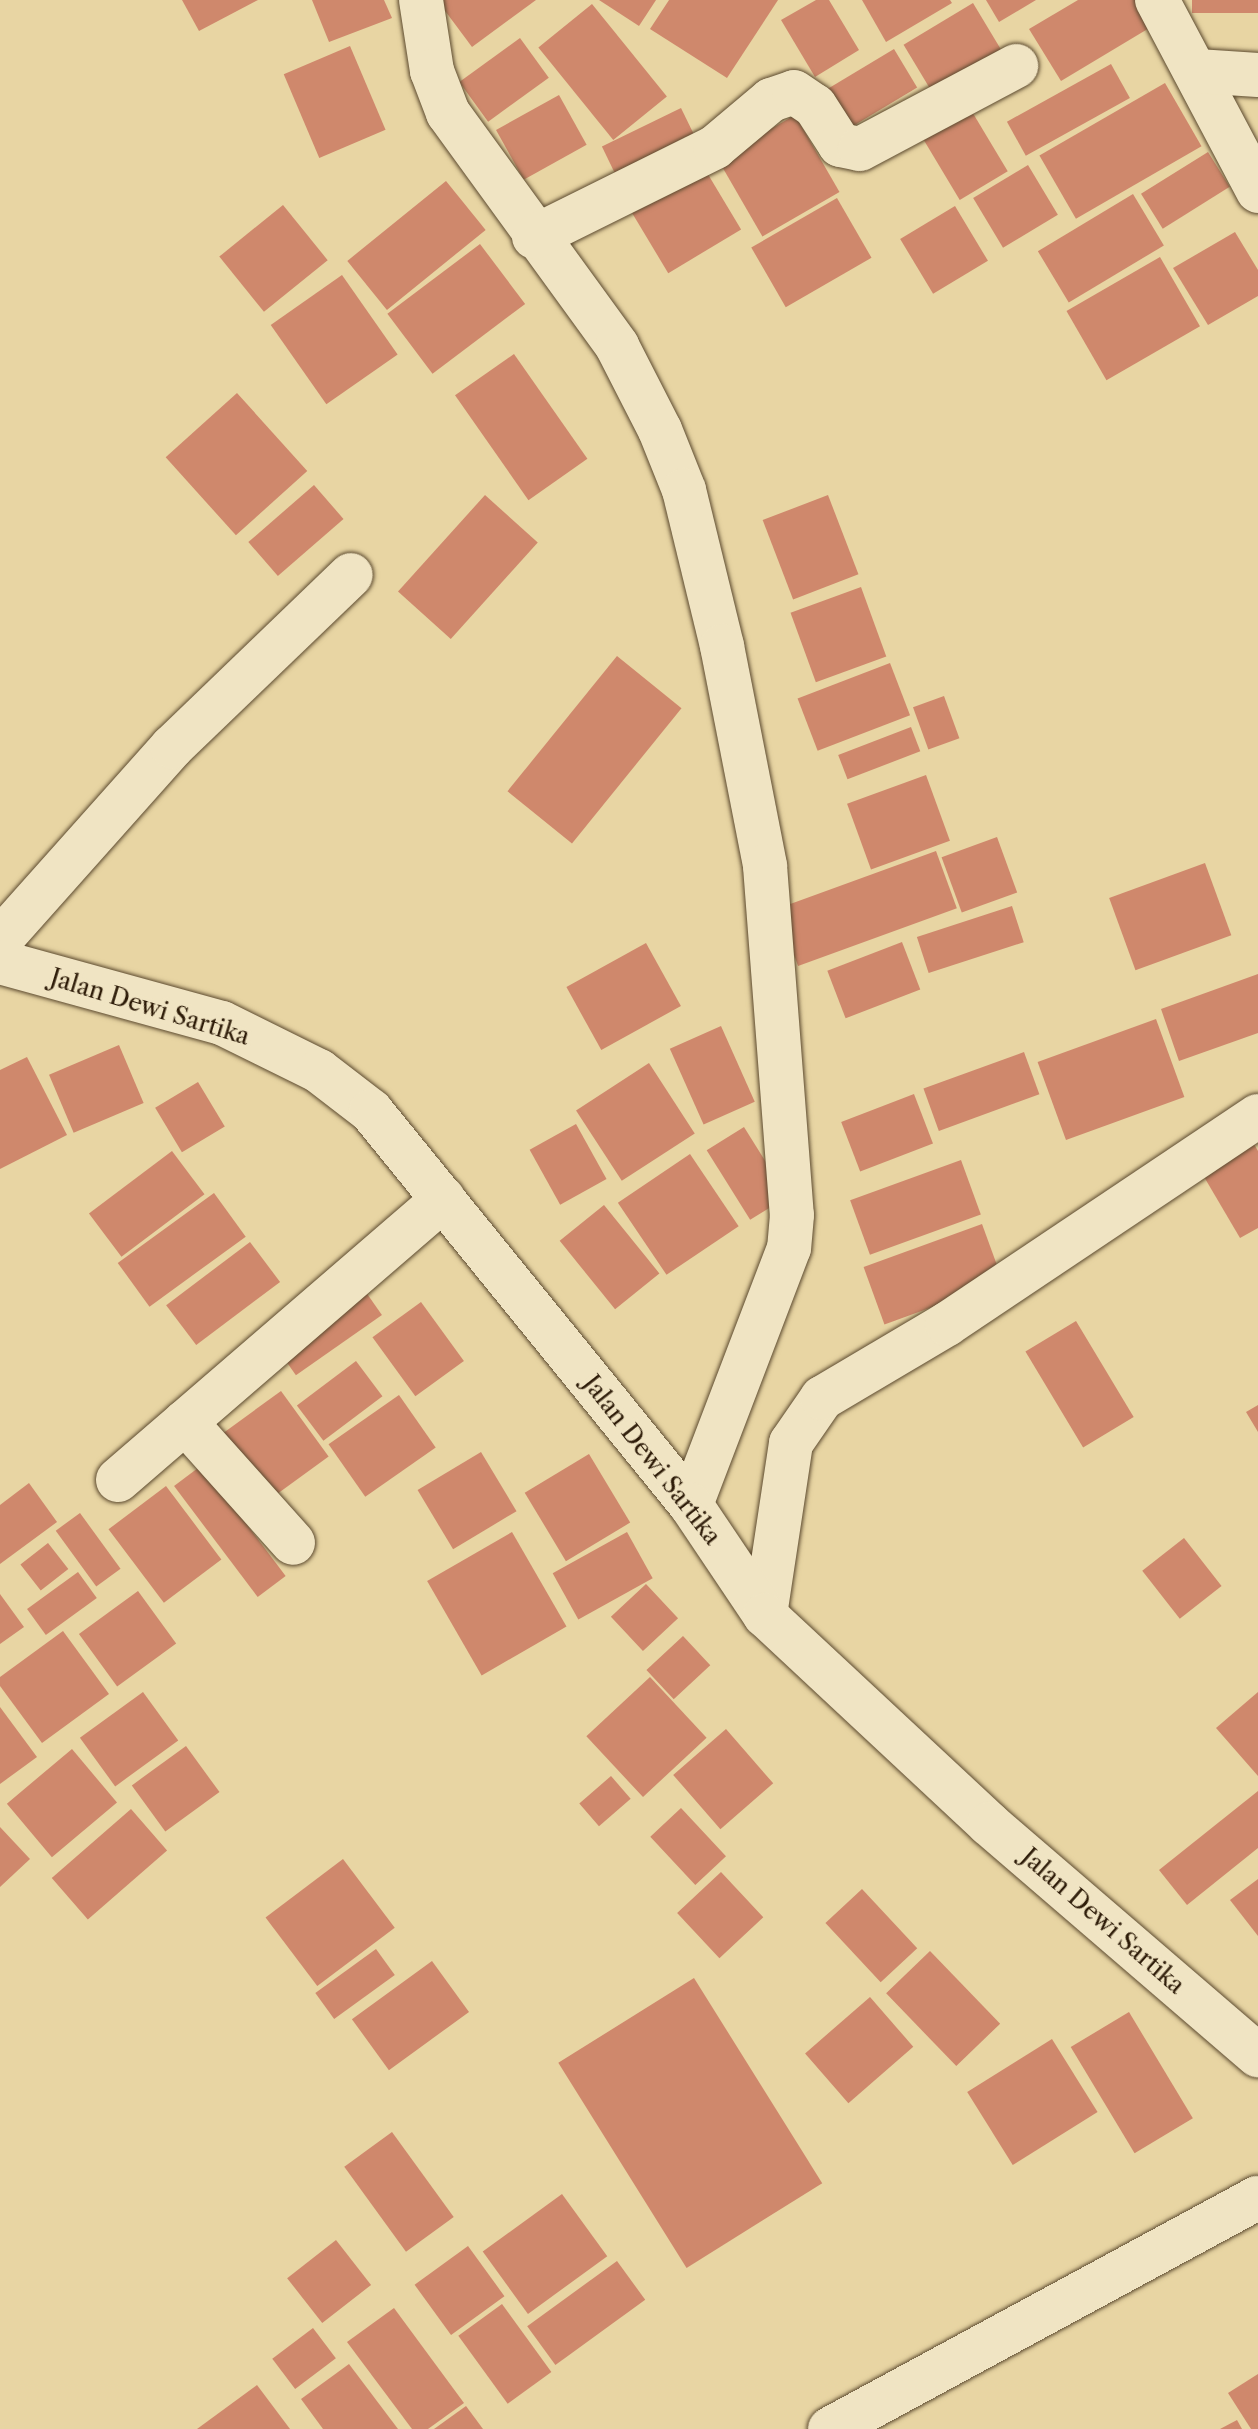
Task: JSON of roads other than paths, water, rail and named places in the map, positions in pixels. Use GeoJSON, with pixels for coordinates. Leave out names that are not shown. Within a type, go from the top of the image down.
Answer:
{"type":"FeatureCollection","features":[{"type":"Feature","properties":{"kind":"street"},"geometry":{"type":"LineString","coordinates":[[421,0],[432,71],[448,113],[534,237],[617,346],[684,490],[722,646],[765,866],[792,1215],[789,1248],[691,1505]]}},
{"type":"Feature","properties":{"kind":"street"},"geometry":{"type":"LineString","coordinates":[[1157,0],[1258,191]]}},
{"type":"Feature","properties":{"kind":"street"},"geometry":{"type":"LineString","coordinates":[[534,237],[715,147],[771,100],[794,92],[815,106],[840,145],[860,149],[1016,66]]}},
{"type":"Feature","properties":{"kind":"street"},"geometry":{"type":"LineString","coordinates":[[1197,71],[1258,75]]}},
{"type":"Feature","properties":{"kind":"street"},"geometry":{"type":"LineString","coordinates":[[0,940],[172,747],[351,575]]}},
{"type":"Feature","properties":{"kind":"street","name":"Jalan Dewi Sartika"},"geometry":{"type":"LineString","coordinates":[[0,962],[222,1023],[295,1058],[371,1111],[691,1505],[765,1615],[989,1824],[1258,2055]]}},
{"type":"Feature","properties":{"kind":"street"},"geometry":{"type":"LineString","coordinates":[[765,1615],[791,1443],[822,1398],[947,1324],[1258,1116]]}},
{"type":"Feature","properties":{"kind":"street"},"geometry":{"type":"LineString","coordinates":[[118,1480],[443,1199]]}},
{"type":"Feature","properties":{"kind":"street"},"geometry":{"type":"LineString","coordinates":[[185,1422],[293,1543]]}},
{"type":"Feature","properties":{"kind":"street"},"geometry":{"type":"LineString","coordinates":[[830,2429],[1258,2198]]}}]}
